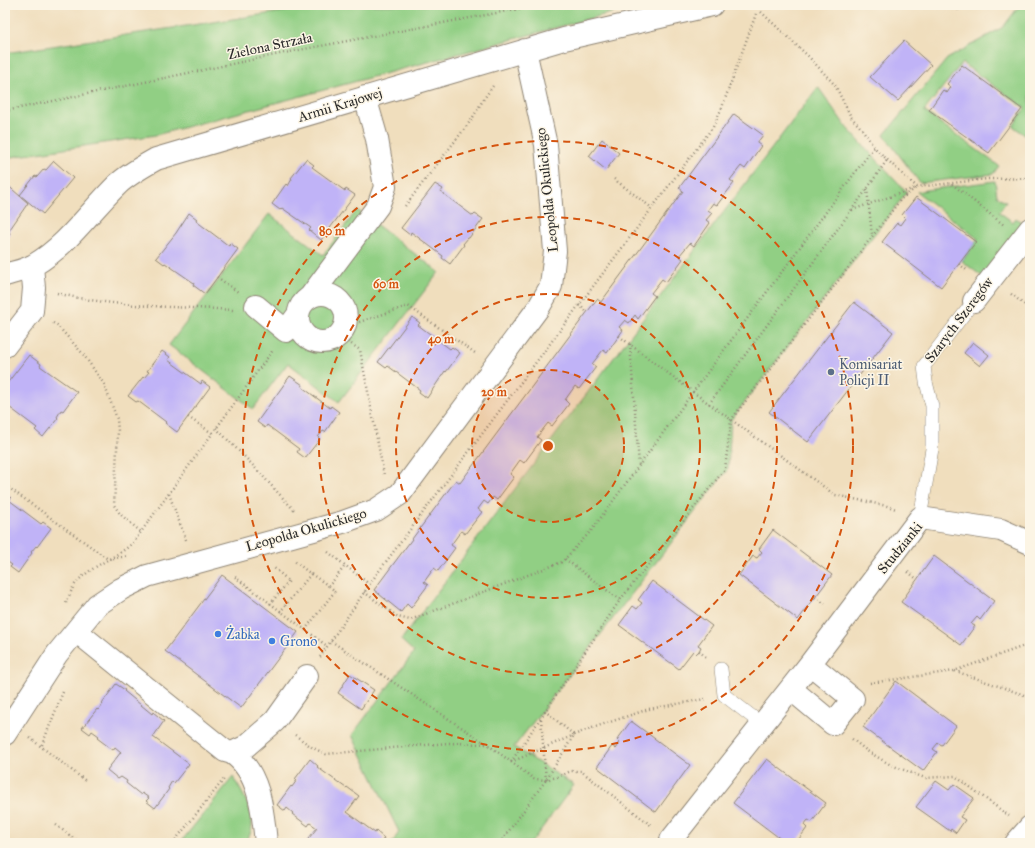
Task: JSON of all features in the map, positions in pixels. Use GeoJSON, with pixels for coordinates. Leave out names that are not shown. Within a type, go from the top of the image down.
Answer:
{"type":"FeatureCollection","features":[{"type":"Feature","properties":{"kind":"street","name":"Armii Krajowej"},"geometry":{"type":"LineString","coordinates":[[5,275],[32,266],[53,252],[118,184],[135,171],[156,159],[564,39],[712,5]]}},
{"type":"Feature","properties":{"kind":"street","name":"Leopolda Okulickiego"},"geometry":{"type":"LineString","coordinates":[[8,729],[58,654],[76,631],[97,605],[121,589],[147,576],[343,522],[376,510],[400,494],[539,307],[551,286],[555,251],[546,145],[525,50]]}},
{"type":"Feature","properties":{"kind":"street"},"geometry":{"type":"LineString","coordinates":[[292,323],[304,302],[310,297],[378,206],[383,194],[385,187],[377,139],[365,97]]}},
{"type":"Feature","properties":{"kind":"street","name":"Szarych Szeregów"},"geometry":{"type":"LineString","coordinates":[[974,301],[1026,234]]}},
{"type":"Feature","properties":{"kind":"street"},"geometry":{"type":"LineString","coordinates":[[5,346],[32,311],[34,288],[32,266]]}},
{"type":"Feature","properties":{"kind":"street"},"geometry":{"type":"LineString","coordinates":[[260,309],[292,323],[298,323],[306,337],[312,341],[328,342],[341,331],[346,318],[344,310],[340,302],[334,297],[326,294],[318,294],[310,297]]}},
{"type":"Feature","properties":{"kind":"street","name":"Studzianki"},"geometry":{"type":"LineString","coordinates":[[670,840],[791,689],[920,518],[1001,530],[1030,543]]}},
{"type":"Feature","properties":{"kind":"street"},"geometry":{"type":"LineString","coordinates":[[76,631],[225,751],[236,756],[248,768],[258,794],[266,843]]}},
{"type":"Feature","properties":{"kind":"street"},"geometry":{"type":"LineString","coordinates":[[791,689],[833,724],[853,699],[810,664]]}},
{"type":"Feature","properties":{"kind":"street"},"geometry":{"type":"LineString","coordinates":[[236,756],[275,721],[307,676]]}},
{"type":"Feature","properties":{"kind":"lane","name":"Szarych Szeregów"},"geometry":{"type":"LineString","coordinates":[[920,518],[932,449],[932,406],[924,366],[974,301]]}},
{"type":"Feature","properties":{"kind":"lane"},"geometry":{"type":"LineString","coordinates":[[721,669],[724,696],[762,725]]}},
{"type":"Feature","properties":{"kind":"path","name":"Zielona Strzała"},"geometry":{"type":"LineString","coordinates":[[5,111],[299,50],[539,5]]}},
{"type":"Feature","properties":{"kind":"path"},"geometry":{"type":"LineString","coordinates":[[761,12],[808,56],[836,85],[851,118],[862,129],[874,147],[917,187]]}},
{"type":"Feature","properties":{"kind":"path"},"geometry":{"type":"LineString","coordinates":[[670,840],[581,771],[571,771],[546,780],[534,779],[487,744],[331,641],[369,584],[713,127],[721,110],[756,14]]}},
{"type":"Feature","properties":{"kind":"path"},"geometry":{"type":"LineString","coordinates":[[383,194],[403,208],[472,119],[496,82]]}},
{"type":"Feature","properties":{"kind":"path"},"geometry":{"type":"LineString","coordinates":[[364,592],[398,617],[410,620],[562,562],[591,531],[874,147]]}},
{"type":"Feature","properties":{"kind":"path"},"geometry":{"type":"LineString","coordinates":[[710,404],[887,160]]}},
{"type":"Feature","properties":{"kind":"path"},"geometry":{"type":"LineString","coordinates":[[852,210],[917,187],[988,179],[1030,178]]}},
{"type":"Feature","properties":{"kind":"path"},"geometry":{"type":"LineString","coordinates":[[614,179],[652,208]]}},
{"type":"Feature","properties":{"kind":"path"},"geometry":{"type":"LineString","coordinates":[[951,183],[1026,234]]}},
{"type":"Feature","properties":{"kind":"path"},"geometry":{"type":"LineString","coordinates":[[511,762],[620,600],[725,469],[731,420],[901,199],[917,187]]}},
{"type":"Feature","properties":{"kind":"path"},"geometry":{"type":"LineString","coordinates":[[867,189],[872,236]]}},
{"type":"Feature","properties":{"kind":"path"},"geometry":{"type":"LineString","coordinates":[[55,293],[81,299],[143,306],[260,309]]}},
{"type":"Feature","properties":{"kind":"path"},"geometry":{"type":"LineString","coordinates":[[579,305],[588,312]]}},
{"type":"Feature","properties":{"kind":"path"},"geometry":{"type":"LineString","coordinates":[[385,482],[360,350],[341,331],[408,306],[477,354]]}},
{"type":"Feature","properties":{"kind":"path"},"geometry":{"type":"LineString","coordinates":[[32,311],[57,325],[82,354],[104,384],[117,419],[118,431],[114,505],[120,514],[141,532]]}},
{"type":"Feature","properties":{"kind":"path"},"geometry":{"type":"LineString","coordinates":[[63,609],[76,584],[97,566],[125,550],[133,542],[292,323]]}},
{"type":"Feature","properties":{"kind":"path"},"geometry":{"type":"LineString","coordinates":[[619,336],[731,420],[836,495],[888,506],[920,518]]}},
{"type":"Feature","properties":{"kind":"path"},"geometry":{"type":"LineString","coordinates":[[630,344],[640,465]]}},
{"type":"Feature","properties":{"kind":"path"},"geometry":{"type":"LineString","coordinates":[[5,374],[11,379]]}},
{"type":"Feature","properties":{"kind":"path"},"geometry":{"type":"LineString","coordinates":[[188,417],[212,434]]}},
{"type":"Feature","properties":{"kind":"path"},"geometry":{"type":"LineString","coordinates":[[216,428],[246,458],[298,515]]}},
{"type":"Feature","properties":{"kind":"path"},"geometry":{"type":"LineString","coordinates":[[5,485],[108,559],[134,556]]}},
{"type":"Feature","properties":{"kind":"path"},"geometry":{"type":"LineString","coordinates":[[168,494],[188,543]]}},
{"type":"Feature","properties":{"kind":"path"},"geometry":{"type":"LineString","coordinates":[[565,559],[620,600]]}},
{"type":"Feature","properties":{"kind":"path"},"geometry":{"type":"LineString","coordinates":[[298,565],[335,591],[305,630]]}},
{"type":"Feature","properties":{"kind":"path"},"geometry":{"type":"LineString","coordinates":[[270,604],[289,581],[272,566]]}},
{"type":"Feature","properties":{"kind":"path"},"geometry":{"type":"LineString","coordinates":[[329,586],[346,566]]}},
{"type":"Feature","properties":{"kind":"path"},"geometry":{"type":"LineString","coordinates":[[280,612],[311,574]]}},
{"type":"Feature","properties":{"kind":"path"},"geometry":{"type":"LineString","coordinates":[[356,574],[369,584]]}},
{"type":"Feature","properties":{"kind":"path"},"geometry":{"type":"LineString","coordinates":[[234,576],[327,646]]}},
{"type":"Feature","properties":{"kind":"path"},"geometry":{"type":"LineString","coordinates":[[840,688],[954,671],[1030,644]]}},
{"type":"Feature","properties":{"kind":"path"},"geometry":{"type":"LineString","coordinates":[[954,671],[1030,697]]}},
{"type":"Feature","properties":{"kind":"path"},"geometry":{"type":"LineString","coordinates":[[511,762],[574,735],[649,709],[724,696]]}},
{"type":"Feature","properties":{"kind":"path"},"geometry":{"type":"LineString","coordinates":[[545,711],[574,735]]}},
{"type":"Feature","properties":{"kind":"path"},"geometry":{"type":"LineString","coordinates":[[541,718],[546,780]]}},
{"type":"Feature","properties":{"kind":"path"},"geometry":{"type":"LineString","coordinates":[[275,721],[313,748],[326,754],[448,743],[487,744]]}},
{"type":"Feature","properties":{"kind":"path"},"geometry":{"type":"LineString","coordinates":[[833,724],[868,751],[891,765],[925,778],[955,776],[1024,833]]}},
{"type":"Feature","properties":{"kind":"path"},"geometry":{"type":"LineString","coordinates":[[8,729],[42,745],[87,782]]}},
{"type":"Feature","properties":{"kind":"path"},"geometry":{"type":"LineString","coordinates":[[500,843],[546,780],[574,735]]}},
{"type":"Feature","properties":{"kind":"path"},"geometry":{"type":"LineString","coordinates":[[172,843],[236,756]]}},
{"type":"Feature","properties":{"kind":"path"},"geometry":{"type":"LineString","coordinates":[[56,825],[80,843]]}},
{"type":"Feature","properties":{"kind":"green space"},"geometry":{"type":"Polygon","coordinates":[[[327,5],[622,5],[622,10],[156,135],[5,158],[5,53],[327,5]]]}},
{"type":"Feature","properties":{"kind":"green space"},"geometry":{"type":"Polygon","coordinates":[[[1020,5],[1030,5],[1030,139],[1013,126],[1025,108],[962,63],[924,111],[999,166],[993,174],[920,183],[884,135],[947,59],[1003,27],[1020,5]]]}},
{"type":"Feature","properties":{"kind":"green space"},"geometry":{"type":"Polygon","coordinates":[[[818,87],[847,128],[907,192],[731,420],[728,469],[514,747],[574,785],[531,843],[392,843],[399,832],[352,735],[414,652],[401,640],[818,87]]]}},
{"type":"Feature","properties":{"kind":"green space"},"geometry":{"type":"Polygon","coordinates":[[[995,181],[997,196],[1006,202],[999,212],[1013,222],[1016,218],[1021,222],[1019,233],[984,278],[962,261],[978,239],[917,192],[995,181]]]}},
{"type":"Feature","properties":{"kind":"green space"},"geometry":{"type":"Polygon","coordinates":[[[357,210],[439,272],[339,402],[288,363],[253,409],[169,345],[269,214],[323,255],[357,210]]]}},
{"type":"Feature","properties":{"kind":"green space"},"geometry":{"type":"Polygon","coordinates":[[[233,777],[250,809],[252,818],[250,835],[245,843],[180,843],[233,777]]]}},
{"type":"Feature","properties":{"kind":"building"},"geometry":{"type":"Polygon","coordinates":[[[956,5],[982,5],[982,6],[957,10],[956,5]]]}},
{"type":"Feature","properties":{"kind":"building"},"geometry":{"type":"Polygon","coordinates":[[[904,41],[931,65],[898,101],[870,77],[904,41]]]}},
{"type":"Feature","properties":{"kind":"building"},"geometry":{"type":"Polygon","coordinates":[[[962,65],[1022,109],[989,153],[929,110],[943,90],[947,93],[951,87],[947,84],[962,65]]]}},
{"type":"Feature","properties":{"kind":"building"},"geometry":{"type":"Polygon","coordinates":[[[734,114],[763,135],[757,143],[761,146],[745,169],[741,166],[730,180],[734,183],[717,205],[713,203],[708,210],[712,213],[706,220],[710,223],[694,246],[690,243],[679,256],[683,259],[666,282],[662,279],[651,293],[655,296],[638,319],[635,315],[629,323],[625,320],[619,327],[623,330],[607,353],[603,350],[592,364],[596,367],[579,389],[575,386],[565,400],[569,404],[552,426],[548,423],[537,437],[541,440],[524,463],[520,460],[510,474],[514,477],[497,500],[493,497],[488,504],[484,501],[478,509],[482,512],[465,534],[461,531],[451,545],[455,548],[438,571],[434,568],[424,582],[428,585],[411,608],[407,604],[401,612],[374,590],[456,480],[460,483],[597,299],[601,302],[683,191],[679,188],[734,114]]]}},
{"type":"Feature","properties":{"kind":"building"},"geometry":{"type":"Polygon","coordinates":[[[602,139],[619,153],[606,170],[589,156],[602,139]]]}},
{"type":"Feature","properties":{"kind":"building"},"geometry":{"type":"Polygon","coordinates":[[[306,159],[314,165],[312,167],[345,191],[346,189],[355,195],[321,240],[309,230],[311,228],[282,208],[280,210],[272,204],[286,184],[288,186],[292,179],[291,178],[306,159]]]}},
{"type":"Feature","properties":{"kind":"building"},"geometry":{"type":"Polygon","coordinates":[[[54,161],[73,178],[43,214],[20,195],[35,176],[37,177],[44,169],[46,170],[54,161]]]}},
{"type":"Feature","properties":{"kind":"building"},"geometry":{"type":"Polygon","coordinates":[[[5,183],[28,203],[8,232],[10,233],[5,241],[5,183]]]}},
{"type":"Feature","properties":{"kind":"building"},"geometry":{"type":"Polygon","coordinates":[[[435,184],[443,189],[441,192],[473,216],[475,214],[483,219],[463,244],[464,245],[450,264],[442,258],[443,256],[411,232],[410,235],[401,228],[435,184]]]}},
{"type":"Feature","properties":{"kind":"building"},"geometry":{"type":"Polygon","coordinates":[[[916,197],[976,242],[941,287],[882,242],[897,223],[900,225],[905,218],[902,215],[916,197]]]}},
{"type":"Feature","properties":{"kind":"building"},"geometry":{"type":"Polygon","coordinates":[[[189,213],[197,219],[196,221],[229,246],[230,243],[238,249],[205,294],[193,285],[194,283],[156,258],[176,233],[189,213]]]}},
{"type":"Feature","properties":{"kind":"building","name":"Komisariat Policji II"},"geometry":{"type":"Polygon","coordinates":[[[854,302],[893,332],[808,442],[769,412],[854,302]]]}},
{"type":"Feature","properties":{"kind":"building"},"geometry":{"type":"Polygon","coordinates":[[[412,317],[420,323],[418,325],[450,349],[452,347],[460,353],[446,372],[445,371],[427,398],[419,392],[420,390],[388,366],[386,368],[378,362],[412,317]]]}},
{"type":"Feature","properties":{"kind":"building"},"geometry":{"type":"Polygon","coordinates":[[[973,342],[989,355],[980,366],[964,353],[973,342]]]}},
{"type":"Feature","properties":{"kind":"building"},"geometry":{"type":"Polygon","coordinates":[[[162,351],[170,357],[168,360],[201,384],[202,381],[210,387],[177,432],[138,401],[136,402],[128,396],[143,377],[144,378],[149,372],[147,371],[162,351]]]}},
{"type":"Feature","properties":{"kind":"building"},"geometry":{"type":"Polygon","coordinates":[[[29,355],[41,364],[40,366],[77,392],[63,411],[61,410],[57,417],[58,418],[43,437],[35,430],[37,428],[5,404],[5,386],[29,355]]]}},
{"type":"Feature","properties":{"kind":"building"},"geometry":{"type":"Polygon","coordinates":[[[290,376],[330,408],[331,406],[339,412],[325,432],[323,431],[318,437],[320,439],[305,458],[297,452],[299,449],[267,425],[265,428],[257,422],[290,376]]]}},
{"type":"Feature","properties":{"kind":"building"},"geometry":{"type":"Polygon","coordinates":[[[5,494],[11,498],[9,500],[41,524],[43,522],[51,528],[37,547],[36,546],[31,552],[32,553],[18,573],[10,567],[12,565],[5,560],[5,494]]]}},
{"type":"Feature","properties":{"kind":"building"},"geometry":{"type":"Polygon","coordinates":[[[773,530],[832,575],[798,620],[739,575],[753,556],[757,558],[762,552],[759,549],[773,530]]]}},
{"type":"Feature","properties":{"kind":"building"},"geometry":{"type":"Polygon","coordinates":[[[934,556],[994,601],[980,620],[977,617],[971,624],[975,626],[961,645],[901,602],[934,556]]]}},
{"type":"Feature","properties":{"kind":"building"},"geometry":{"type":"Polygon","coordinates":[[[222,575],[298,632],[241,708],[165,651],[222,575]]]}},
{"type":"Feature","properties":{"kind":"building"},"geometry":{"type":"Polygon","coordinates":[[[652,581],[712,626],[698,645],[701,647],[699,651],[696,654],[693,651],[679,669],[619,625],[633,606],[637,609],[642,603],[638,600],[652,581]]]}},
{"type":"Feature","properties":{"kind":"building"},"geometry":{"type":"Polygon","coordinates":[[[350,674],[374,690],[361,709],[338,693],[350,674]]]}},
{"type":"Feature","properties":{"kind":"building"},"geometry":{"type":"Polygon","coordinates":[[[896,681],[956,726],[942,745],[938,743],[933,749],[937,752],[923,771],[863,727],[896,681]]]}},
{"type":"Feature","properties":{"kind":"building"},"geometry":{"type":"Polygon","coordinates":[[[116,684],[152,714],[153,712],[164,721],[153,737],[189,764],[174,783],[172,781],[168,788],[169,789],[155,808],[146,801],[149,798],[142,793],[141,795],[121,777],[118,779],[107,770],[121,752],[115,747],[113,750],[97,738],[99,736],[92,731],[90,734],[82,728],[97,709],[98,710],[103,704],[102,703],[116,684]]]}},
{"type":"Feature","properties":{"kind":"building"},"geometry":{"type":"Polygon","coordinates":[[[631,721],[690,765],[656,812],[597,767],[612,746],[616,749],[620,743],[617,740],[631,721]]]}},
{"type":"Feature","properties":{"kind":"building"},"geometry":{"type":"Polygon","coordinates":[[[310,759],[318,766],[317,767],[359,796],[347,812],[384,838],[381,843],[305,843],[317,828],[310,823],[308,826],[292,814],[293,813],[287,808],[285,811],[277,805],[291,786],[292,787],[297,780],[295,779],[310,759]]]}},
{"type":"Feature","properties":{"kind":"building"},"geometry":{"type":"Polygon","coordinates":[[[767,759],[826,803],[812,822],[808,820],[804,825],[807,828],[796,843],[786,843],[733,803],[767,759]]]}},
{"type":"Feature","properties":{"kind":"building"},"geometry":{"type":"Polygon","coordinates":[[[936,781],[949,790],[954,784],[974,798],[960,817],[965,820],[956,833],[951,829],[950,831],[916,807],[936,781]]]}},
{"type":"Feature","properties":{"kind":"place","name":"Komisariat Policji II"},"geometry":{"type":"Point","coordinates":[831,372]}},
{"type":"Feature","properties":{"kind":"place","name":"Żabka"},"geometry":{"type":"Point","coordinates":[218,634]}},
{"type":"Feature","properties":{"kind":"place","name":"Grono"},"geometry":{"type":"Point","coordinates":[272,641]}}]}
